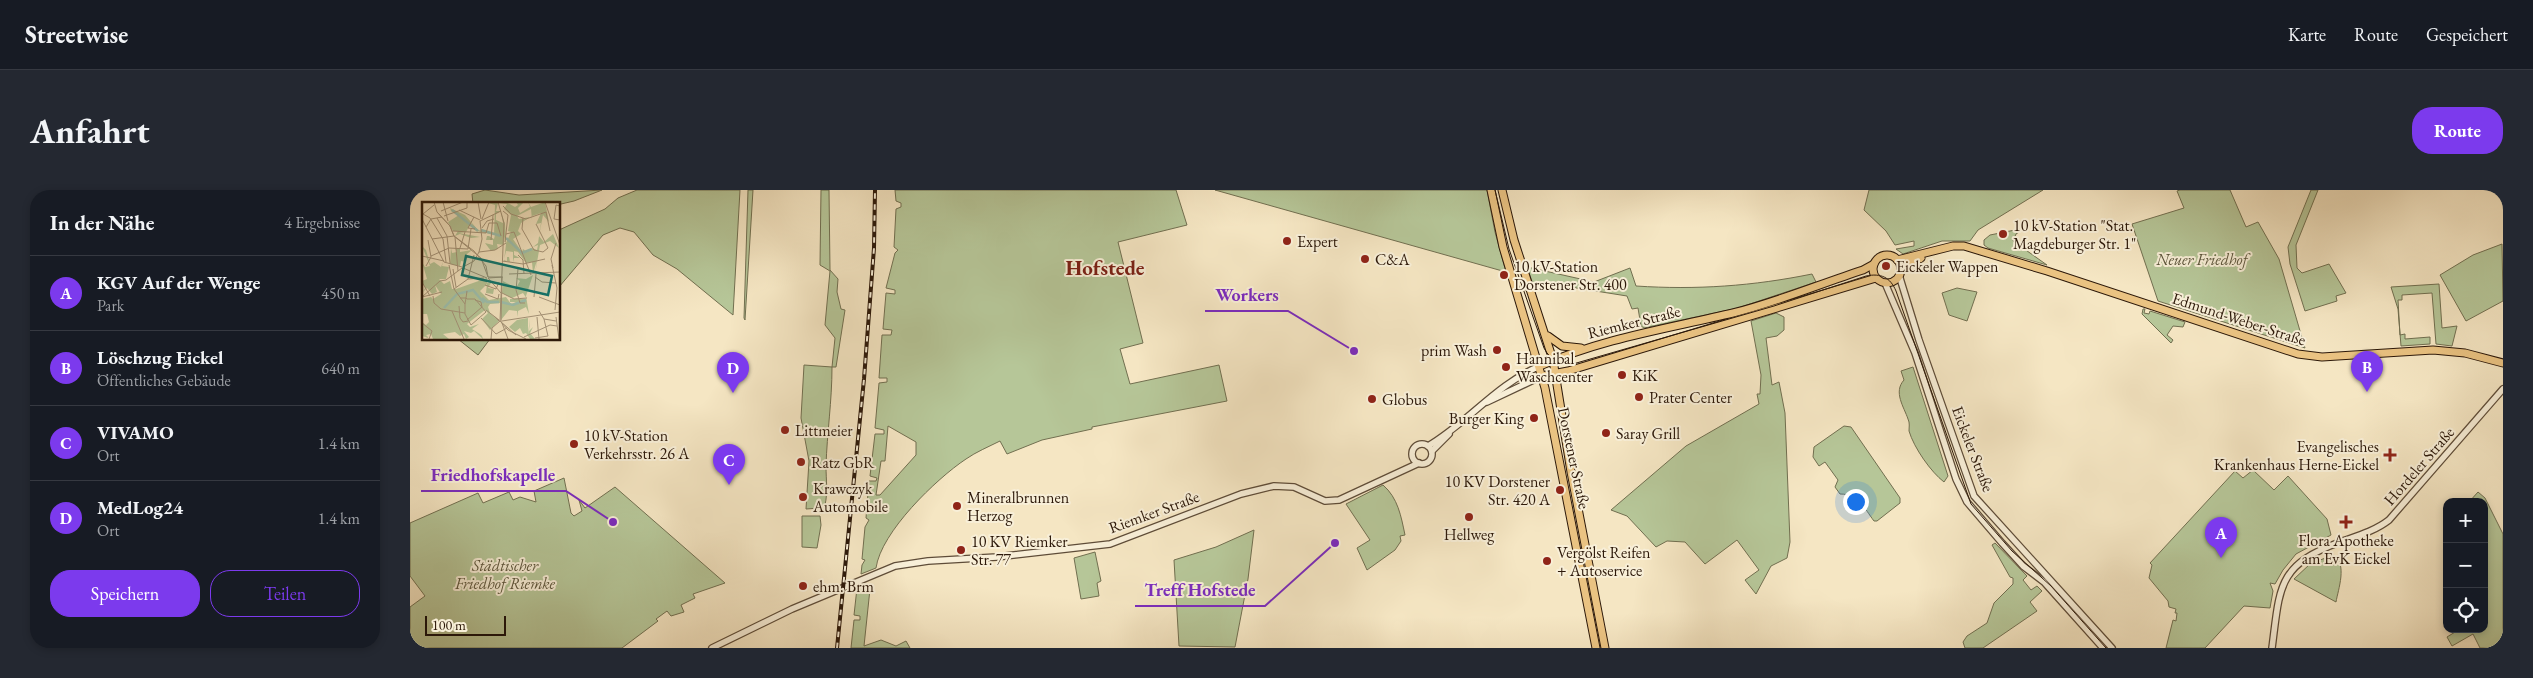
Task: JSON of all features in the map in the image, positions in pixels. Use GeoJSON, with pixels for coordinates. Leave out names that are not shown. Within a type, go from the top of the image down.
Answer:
{"type":"FeatureCollection","features":[{"type":"Feature","properties":{"kind":"main road","name":"Dorstener Straße"},"geometry":{"type":"LineString","coordinates":[[1491,190],[1504,247],[1540,366],[1574,527],[1596,648]]}},
{"type":"Feature","properties":{"kind":"main road","name":"Dorstener Straße"},"geometry":{"type":"LineString","coordinates":[[1502,190],[1516,249],[1546,334],[1553,360],[1571,472],[1605,648]]}},
{"type":"Feature","properties":{"kind":"main road","name":"Edmund-Weber-Straße"},"geometry":{"type":"LineString","coordinates":[[1927,254],[1953,246],[1975,249],[2298,354],[2322,357],[2433,350],[2471,354],[2503,363]]}},
{"type":"Feature","properties":{"kind":"main road"},"geometry":{"type":"LineString","coordinates":[[1927,254],[1900,272],[1894,281],[1885,283],[1876,278],[1873,272],[1874,264],[1878,258],[1885,255],[1897,260],[1927,254]]}},
{"type":"Feature","properties":{"kind":"main road"},"geometry":{"type":"LineString","coordinates":[[1897,260],[1900,272]]}},
{"type":"Feature","properties":{"kind":"main road","name":"Riemker Straße"},"geometry":{"type":"LineString","coordinates":[[1540,366],[1586,348],[1636,333],[1735,312],[1863,270],[1874,264]]}},
{"type":"Feature","properties":{"kind":"main road","name":"Riemker Straße"},"geometry":{"type":"LineString","coordinates":[[1542,376],[1556,374],[1876,278]]}},
{"type":"Feature","properties":{"kind":"main road"},"geometry":{"type":"LineString","coordinates":[[1546,334],[1551,340],[1562,346],[1586,348]]}},
{"type":"Feature","properties":{"kind":"street","name":"Eickeler Straße"},"geometry":{"type":"LineString","coordinates":[[1900,272],[1922,349],[1974,496],[1984,510],[2068,597],[2112,648]]}},
{"type":"Feature","properties":{"kind":"street","name":"Eickeler Straße"},"geometry":{"type":"LineString","coordinates":[[1885,283],[1915,352],[1956,479],[1967,502],[1996,538],[2024,566],[2044,582],[2103,648]]}},
{"type":"Feature","properties":{"kind":"street","name":"Riemker Straße"},"geometry":{"type":"LineString","coordinates":[[1485,403],[1496,390],[1540,366]]}},
{"type":"Feature","properties":{"kind":"street","name":"Riemker Straße"},"geometry":{"type":"LineString","coordinates":[[1430,448],[1485,403],[1542,376]]}},
{"type":"Feature","properties":{"kind":"street","name":"Hordeler Straße"},"geometry":{"type":"LineString","coordinates":[[2272,648],[2278,602],[2287,577],[2304,558],[2368,532],[2389,520],[2503,389]]}},
{"type":"Feature","properties":{"kind":"street"},"geometry":{"type":"LineString","coordinates":[[1422,444],[1430,448],[1429,461],[1419,463],[1413,457],[1416,446],[1422,444]]}},
{"type":"Feature","properties":{"kind":"street","name":"Riemker Straße"},"geometry":{"type":"LineString","coordinates":[[1402,470],[1413,457]]}},
{"type":"Feature","properties":{"kind":"street","name":"Riemker Straße"},"geometry":{"type":"LineString","coordinates":[[712,648],[792,609],[895,566],[928,561],[996,557],[1110,544],[1248,492],[1288,486],[1332,501],[1345,498],[1419,463]]}},
{"type":"Feature","properties":{"kind":"green space"},"geometry":{"type":"Polygon","coordinates":[[[485,190],[519,195],[602,190],[561,204],[560,202],[473,202],[472,194],[485,190]]]}},
{"type":"Feature","properties":{"kind":"green space"},"geometry":{"type":"Polygon","coordinates":[[[637,190],[740,190],[733,315],[677,269],[653,255],[634,232],[620,228],[603,235],[560,286],[560,230],[605,209],[618,198],[637,190]]]}},
{"type":"Feature","properties":{"kind":"green space"},"geometry":{"type":"Polygon","coordinates":[[[748,190],[753,190],[745,320],[744,318],[748,190]]]}},
{"type":"Feature","properties":{"kind":"green space"},"geometry":{"type":"Polygon","coordinates":[[[821,190],[829,190],[830,270],[838,279],[837,292],[841,309],[845,310],[836,367],[832,367],[835,338],[825,325],[830,271],[820,265],[821,190]]]}},
{"type":"Feature","properties":{"kind":"green space"},"geometry":{"type":"Polygon","coordinates":[[[895,190],[1176,190],[1187,225],[1118,242],[1143,343],[1120,349],[1130,384],[1219,365],[1227,401],[1092,427],[1092,429],[1042,440],[1007,454],[1000,441],[966,459],[940,479],[899,523],[880,554],[876,568],[861,574],[862,565],[865,560],[862,559],[865,527],[869,520],[866,518],[869,481],[876,481],[877,478],[870,476],[875,434],[884,434],[884,430],[875,428],[879,383],[887,382],[887,378],[879,378],[882,335],[891,335],[892,330],[883,329],[886,293],[895,294],[895,290],[886,288],[895,253],[898,250],[894,247],[896,209],[901,207],[901,203],[896,201],[895,190]],[[888,426],[885,461],[881,461],[876,495],[880,495],[916,455],[916,442],[888,426]]]}},
{"type":"Feature","properties":{"kind":"green space"},"geometry":{"type":"Polygon","coordinates":[[[1215,190],[1487,190],[1495,232],[1506,272],[1215,190]]]}},
{"type":"Feature","properties":{"kind":"green space"},"geometry":{"type":"Polygon","coordinates":[[[1869,190],[2043,190],[1978,230],[1970,241],[1942,241],[1903,254],[1896,249],[1914,246],[1914,241],[1895,245],[1886,231],[1864,210],[1869,190]]]}},
{"type":"Feature","properties":{"kind":"green space","name":"Neuer Friedhof"},"geometry":{"type":"Polygon","coordinates":[[[2230,190],[2246,227],[2258,222],[2279,259],[2305,348],[2158,301],[2132,224],[2184,208],[2177,191],[2230,190]]]}},
{"type":"Feature","properties":{"kind":"green space"},"geometry":{"type":"Polygon","coordinates":[[[2311,190],[2318,190],[2296,245],[2297,268],[2302,273],[2329,264],[2346,293],[2336,296],[2337,301],[2305,311],[2290,264],[2288,247],[2311,190]]]}},
{"type":"Feature","properties":{"kind":"green space"},"geometry":{"type":"Polygon","coordinates":[[[2025,228],[2016,234],[2013,241],[2047,265],[1988,248],[1984,245],[1984,240],[1990,235],[2025,228]]]}},
{"type":"Feature","properties":{"kind":"green space"},"geometry":{"type":"Polygon","coordinates":[[[2502,244],[2503,301],[2466,321],[2440,275],[2473,255],[2502,244]]]}},
{"type":"Feature","properties":{"kind":"green space"},"geometry":{"type":"Polygon","coordinates":[[[1527,267],[1594,282],[1630,268],[1636,286],[1681,288],[1725,286],[1812,274],[1816,282],[1738,308],[1644,328],[1641,326],[1638,308],[1632,309],[1627,296],[1545,283],[1534,287],[1527,267]]]}},
{"type":"Feature","properties":{"kind":"green space"},"geometry":{"type":"Polygon","coordinates":[[[2439,284],[2442,328],[2457,326],[2452,346],[2436,344],[2432,293],[2402,295],[2402,300],[2398,300],[2400,330],[2398,309],[2391,287],[2439,284]]]}},
{"type":"Feature","properties":{"kind":"green space"},"geometry":{"type":"Polygon","coordinates":[[[1957,288],[1977,292],[1967,321],[1949,315],[1942,293],[1957,288]]]}},
{"type":"Feature","properties":{"kind":"green space"},"geometry":{"type":"Polygon","coordinates":[[[2143,309],[2145,309],[2144,313],[2149,314],[2150,311],[2185,322],[2183,327],[2173,326],[2167,335],[2173,340],[2171,343],[2142,314],[2143,309]]]}},
{"type":"Feature","properties":{"kind":"green space"},"geometry":{"type":"Polygon","coordinates":[[[1776,313],[1784,317],[1784,330],[1777,336],[1766,338],[1772,385],[1779,382],[1785,413],[1790,542],[1787,558],[1771,566],[1756,594],[1745,580],[1759,570],[1737,540],[1705,564],[1685,542],[1667,541],[1656,547],[1627,516],[1611,510],[1686,446],[1759,404],[1757,394],[1760,394],[1761,375],[1751,321],[1776,313]]]}},
{"type":"Feature","properties":{"kind":"green space"},"geometry":{"type":"Polygon","coordinates":[[[2405,334],[2405,339],[2430,337],[2430,344],[2401,346],[2400,335],[2405,334]]]}},
{"type":"Feature","properties":{"kind":"green space"},"geometry":{"type":"Polygon","coordinates":[[[459,340],[489,340],[478,355],[459,340]]]}},
{"type":"Feature","properties":{"kind":"green space"},"geometry":{"type":"Polygon","coordinates":[[[804,365],[832,367],[826,466],[826,500],[825,505],[820,508],[806,509],[809,461],[801,418],[804,365]]]}},
{"type":"Feature","properties":{"kind":"green space"},"geometry":{"type":"Polygon","coordinates":[[[1913,367],[1948,476],[1944,482],[1929,466],[1915,445],[1909,431],[1909,420],[1900,400],[1899,389],[1904,380],[1901,371],[1913,367]]]}},
{"type":"Feature","properties":{"kind":"green space"},"geometry":{"type":"Polygon","coordinates":[[[1844,426],[1851,427],[1900,498],[1900,503],[1877,521],[1874,521],[1864,507],[1852,496],[1840,494],[1835,487],[1838,480],[1825,462],[1819,466],[1813,457],[1814,447],[1844,426]]]}},
{"type":"Feature","properties":{"kind":"green space"},"geometry":{"type":"Polygon","coordinates":[[[2253,470],[2274,490],[2288,476],[2327,519],[2331,535],[2296,554],[2275,584],[2270,583],[2273,591],[2270,608],[2244,606],[2205,648],[2166,648],[2173,620],[2176,621],[2177,613],[2175,613],[2176,609],[2169,607],[2168,601],[2149,578],[2152,565],[2150,563],[2235,471],[2243,478],[2253,470]]]}},
{"type":"Feature","properties":{"kind":"green space","name":"Städtischer Friedhof Riemke"},"geometry":{"type":"Polygon","coordinates":[[[564,478],[571,513],[574,516],[582,511],[579,500],[585,508],[615,487],[725,583],[693,594],[695,598],[681,605],[684,612],[671,616],[667,611],[656,619],[658,621],[622,648],[410,648],[410,607],[425,596],[410,576],[410,523],[478,493],[483,503],[509,492],[513,500],[520,497],[536,502],[534,491],[564,478]]]}},
{"type":"Feature","properties":{"kind":"green space"},"geometry":{"type":"Polygon","coordinates":[[[1383,485],[1395,502],[1405,535],[1400,536],[1401,541],[1395,550],[1367,570],[1357,548],[1370,540],[1346,504],[1383,485]]]}},
{"type":"Feature","properties":{"kind":"green space"},"geometry":{"type":"Polygon","coordinates":[[[2478,492],[2485,498],[2473,498],[2478,492]]]}},
{"type":"Feature","properties":{"kind":"green space"},"geometry":{"type":"Polygon","coordinates":[[[2488,504],[2503,534],[2503,648],[2480,648],[2473,634],[2452,646],[2447,637],[2454,633],[2488,633],[2488,504]]]}},
{"type":"Feature","properties":{"kind":"green space"},"geometry":{"type":"Polygon","coordinates":[[[802,516],[820,516],[821,525],[817,548],[802,547],[802,516]]]}},
{"type":"Feature","properties":{"kind":"green space"},"geometry":{"type":"Polygon","coordinates":[[[1254,530],[1248,579],[1235,647],[1179,646],[1174,560],[1216,547],[1254,530]]]}},
{"type":"Feature","properties":{"kind":"green space"},"geometry":{"type":"Polygon","coordinates":[[[1995,543],[2027,576],[2023,580],[2031,590],[2037,586],[2042,591],[2030,602],[2037,611],[1983,648],[1965,648],[1963,642],[1967,636],[1987,623],[1994,603],[2013,584],[2013,578],[2010,577],[1992,545],[1995,543]]]}},
{"type":"Feature","properties":{"kind":"green space"},"geometry":{"type":"Polygon","coordinates":[[[1095,552],[1101,581],[1097,583],[1099,596],[1081,599],[1074,558],[1095,552]]]}},
{"type":"Feature","properties":{"kind":"green space"},"geometry":{"type":"Polygon","coordinates":[[[2333,555],[2338,559],[2341,570],[2336,602],[2294,579],[2310,564],[2333,555]]]}},
{"type":"Feature","properties":{"kind":"green space"},"geometry":{"type":"Polygon","coordinates":[[[857,588],[870,589],[864,646],[881,640],[896,646],[906,641],[910,648],[851,648],[854,620],[860,620],[860,616],[854,615],[857,588]]]}},
{"type":"Feature","properties":{"kind":"tram line"},"geometry":{"type":"LineString","coordinates":[[1495,190],[1509,249],[1544,348],[1552,359],[1564,364],[1573,364],[1774,306],[1866,276],[1876,275],[1888,279],[1896,291],[1971,504],[2012,551],[2051,586],[2106,648]]}},
{"type":"Feature","properties":{"kind":"railway"},"geometry":{"type":"LineString","coordinates":[[837,648],[864,379],[874,248],[875,190]]}},
{"type":"Feature","properties":{"kind":"place","name":"10 kV-Station \"Stat. Magdeburger Str. 1\""},"geometry":{"type":"Point","coordinates":[2003,234]}},
{"type":"Feature","properties":{"kind":"place","name":"Expert"},"geometry":{"type":"Point","coordinates":[1287,241]}},
{"type":"Feature","properties":{"kind":"place","name":"C&A"},"geometry":{"type":"Point","coordinates":[1365,259]}},
{"type":"Feature","properties":{"kind":"place","name":"Eickeler Wappen"},"geometry":{"type":"Point","coordinates":[1886,266]}},
{"type":"Feature","properties":{"kind":"place","name":"10 kV-Station Dorstener Str. 400"},"geometry":{"type":"Point","coordinates":[1504,275]}},
{"type":"Feature","properties":{"kind":"place","name":"prim Wash"},"geometry":{"type":"Point","coordinates":[1497,350]}},
{"type":"Feature","properties":{"kind":"place","name":"Workers"},"geometry":{"type":"Point","coordinates":[1354,351]}},
{"type":"Feature","properties":{"kind":"place","name":"Hannibal Waschcenter"},"geometry":{"type":"Point","coordinates":[1506,367]}},
{"type":"Feature","properties":{"kind":"place","name":"KiK"},"geometry":{"type":"Point","coordinates":[1622,375]}},
{"type":"Feature","properties":{"kind":"place","name":"Löschzug Eickel"},"geometry":{"type":"Point","coordinates":[2367,392]}},
{"type":"Feature","properties":{"kind":"place","name":"MedLog24"},"geometry":{"type":"Point","coordinates":[733,393]}},
{"type":"Feature","properties":{"kind":"place","name":"Prater Center"},"geometry":{"type":"Point","coordinates":[1639,397]}},
{"type":"Feature","properties":{"kind":"place","name":"Globus"},"geometry":{"type":"Point","coordinates":[1372,399]}},
{"type":"Feature","properties":{"kind":"place","name":"Burger King"},"geometry":{"type":"Point","coordinates":[1534,418]}},
{"type":"Feature","properties":{"kind":"place","name":"Littmeier"},"geometry":{"type":"Point","coordinates":[785,430]}},
{"type":"Feature","properties":{"kind":"place","name":"Saray Grill"},"geometry":{"type":"Point","coordinates":[1606,433]}},
{"type":"Feature","properties":{"kind":"place","name":"10 kV-Station Verkehrsstr. 26 A"},"geometry":{"type":"Point","coordinates":[574,444]}},
{"type":"Feature","properties":{"kind":"place","name":"Evangelisches Krankenhaus Herne-Eickel"},"geometry":{"type":"Point","coordinates":[2390,455]}},
{"type":"Feature","properties":{"kind":"place","name":"Ratz GbR"},"geometry":{"type":"Point","coordinates":[801,462]}},
{"type":"Feature","properties":{"kind":"place","name":"VIVAMO"},"geometry":{"type":"Point","coordinates":[729,485]}},
{"type":"Feature","properties":{"kind":"place","name":"10 KV Dorstener Str. 420 A"},"geometry":{"type":"Point","coordinates":[1560,490]}},
{"type":"Feature","properties":{"kind":"place","name":"Krawczyk Automobile"},"geometry":{"type":"Point","coordinates":[803,497]}},
{"type":"Feature","properties":{"kind":"place","name":"Mineralbrunnen Herzog"},"geometry":{"type":"Point","coordinates":[957,506]}},
{"type":"Feature","properties":{"kind":"place","name":"Hellweg"},"geometry":{"type":"Point","coordinates":[1469,517]}},
{"type":"Feature","properties":{"kind":"place","name":"Friedhofskapelle"},"geometry":{"type":"Point","coordinates":[613,522]}},
{"type":"Feature","properties":{"kind":"place","name":"Flora Apotheke am EvK Eickel"},"geometry":{"type":"Point","coordinates":[2346,522]}},
{"type":"Feature","properties":{"kind":"place","name":"Treff Hofstede"},"geometry":{"type":"Point","coordinates":[1335,543]}},
{"type":"Feature","properties":{"kind":"place","name":"10 KV Riemker Str. 77"},"geometry":{"type":"Point","coordinates":[961,550]}},
{"type":"Feature","properties":{"kind":"place","name":"KGV Auf der Wenge"},"geometry":{"type":"Point","coordinates":[2221,558]}},
{"type":"Feature","properties":{"kind":"place","name":"Vergölst Reifen + Autoservice"},"geometry":{"type":"Point","coordinates":[1547,561]}},
{"type":"Feature","properties":{"kind":"place","name":"ehm. Brm"},"geometry":{"type":"Point","coordinates":[803,586]}},
{"type":"Feature","properties":{"kind":"district","name":"Hofstede"},"geometry":{"type":"Point","coordinates":[1105,267]}}]}
